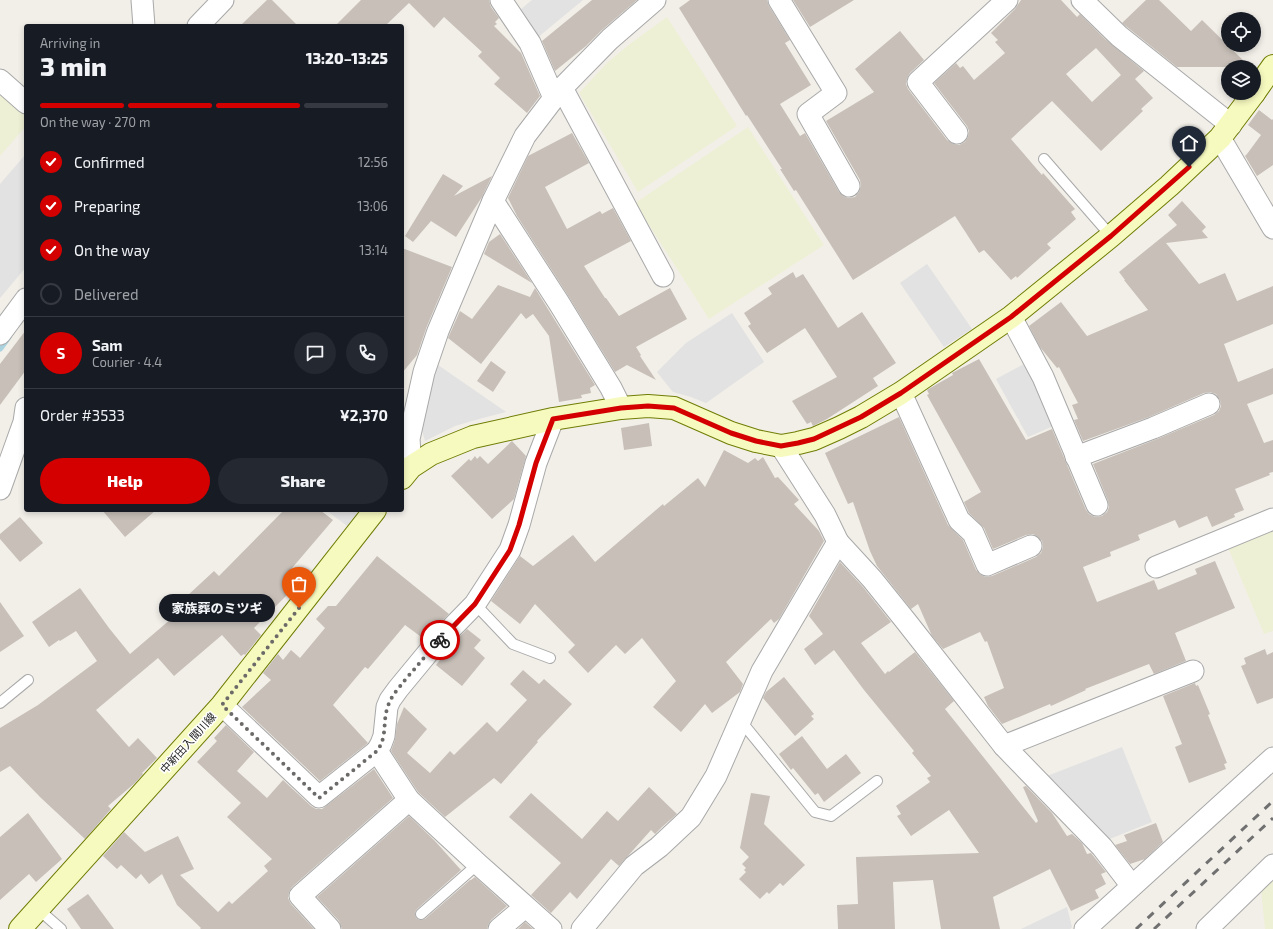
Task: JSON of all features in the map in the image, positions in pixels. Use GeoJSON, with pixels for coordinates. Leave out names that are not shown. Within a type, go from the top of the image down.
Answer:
{"type":"FeatureCollection","features":[{"type":"Feature","properties":{"kind":"main road"},"geometry":{"type":"LineString","coordinates":[[1261,83],[1273,66]]}},
{"type":"Feature","properties":{"kind":"main road"},"geometry":{"type":"LineString","coordinates":[[405,469],[431,454],[473,437],[553,419],[621,408],[648,406],[674,408],[731,433],[756,441],[781,446],[814,439],[861,417],[901,393],[1011,317],[1111,236],[1169,186],[1226,132],[1249,100]]}},
{"type":"Feature","properties":{"kind":"main road","name":"中新田入間川線"},"geometry":{"type":"LineString","coordinates":[[20,929],[222,705],[373,512]]}},
{"type":"Feature","properties":{"kind":"street"},"geometry":{"type":"LineString","coordinates":[[142,0],[144,24]]}},
{"type":"Feature","properties":{"kind":"street"},"geometry":{"type":"LineString","coordinates":[[200,24],[223,0]]}},
{"type":"Feature","properties":{"kind":"street"},"geometry":{"type":"LineString","coordinates":[[501,0],[530,43],[663,276]]}},
{"type":"Feature","properties":{"kind":"street"},"geometry":{"type":"LineString","coordinates":[[405,469],[424,372],[438,331],[493,201],[525,136],[558,93],[610,39],[655,0]]}},
{"type":"Feature","properties":{"kind":"street"},"geometry":{"type":"LineString","coordinates":[[778,0],[836,93],[808,114],[849,186]]}},
{"type":"Feature","properties":{"kind":"street"},"geometry":{"type":"LineString","coordinates":[[957,133],[918,82],[1007,0]]}},
{"type":"Feature","properties":{"kind":"street"},"geometry":{"type":"LineString","coordinates":[[1082,0],[1119,36],[1226,132],[1273,228]]}},
{"type":"Feature","properties":{"kind":"street"},"geometry":{"type":"LineString","coordinates":[[0,80],[24,101]]}},
{"type":"Feature","properties":{"kind":"street"},"geometry":{"type":"LineString","coordinates":[[493,201],[567,316],[611,388],[621,408]]}},
{"type":"Feature","properties":{"kind":"street"},"geometry":{"type":"LineString","coordinates":[[0,334],[24,302]]}},
{"type":"Feature","properties":{"kind":"street"},"geometry":{"type":"LineString","coordinates":[[1011,317],[1044,377],[1097,505]]}},
{"type":"Feature","properties":{"kind":"street"},"geometry":{"type":"LineString","coordinates":[[901,393],[959,520],[973,533],[987,565],[1031,546]]}},
{"type":"Feature","properties":{"kind":"street"},"geometry":{"type":"LineString","coordinates":[[1076,457],[1153,428],[1209,404]]}},
{"type":"Feature","properties":{"kind":"street"},"geometry":{"type":"LineString","coordinates":[[222,705],[319,798],[377,751],[384,736],[387,707],[390,700],[431,649],[475,604],[510,550],[519,525],[536,463],[553,419]]}},
{"type":"Feature","properties":{"kind":"street"},"geometry":{"type":"LineString","coordinates":[[0,489],[24,422]]}},
{"type":"Feature","properties":{"kind":"street"},"geometry":{"type":"LineString","coordinates":[[781,446],[825,515],[838,542],[872,579],[1004,746],[1102,846],[1132,886]]}},
{"type":"Feature","properties":{"kind":"street"},"geometry":{"type":"LineString","coordinates":[[1156,567],[1273,519]]}},
{"type":"Feature","properties":{"kind":"street"},"geometry":{"type":"LineString","coordinates":[[582,929],[634,866],[691,817],[716,776],[762,671],[838,542]]}},
{"type":"Feature","properties":{"kind":"street"},"geometry":{"type":"LineString","coordinates":[[1004,746],[1193,671]]}},
{"type":"Feature","properties":{"kind":"street"},"geometry":{"type":"LineString","coordinates":[[377,751],[410,800],[478,864],[551,929]]}},
{"type":"Feature","properties":{"kind":"street"},"geometry":{"type":"LineString","coordinates":[[1085,929],[1273,758]]}},
{"type":"Feature","properties":{"kind":"street"},"geometry":{"type":"LineString","coordinates":[[330,929],[300,896],[410,800]]}},
{"type":"Feature","properties":{"kind":"street"},"geometry":{"type":"LineString","coordinates":[[1207,929],[1273,865]]}},
{"type":"Feature","properties":{"kind":"street"},"geometry":{"type":"LineString","coordinates":[[499,929],[525,907]]}},
{"type":"Feature","properties":{"kind":"lane"},"geometry":{"type":"LineString","coordinates":[[1044,159],[1111,236]]}},
{"type":"Feature","properties":{"kind":"lane"},"geometry":{"type":"LineString","coordinates":[[475,604],[513,644],[550,658]]}},
{"type":"Feature","properties":{"kind":"lane"},"geometry":{"type":"LineString","coordinates":[[0,703],[28,680]]}},
{"type":"Feature","properties":{"kind":"lane"},"geometry":{"type":"LineString","coordinates":[[740,720],[815,812],[831,816],[877,781]]}},
{"type":"Feature","properties":{"kind":"lane"},"geometry":{"type":"LineString","coordinates":[[421,914],[478,864]]}},
{"type":"Feature","properties":{"kind":"lane"},"geometry":{"type":"LineString","coordinates":[[38,909],[61,929]]}},
{"type":"Feature","properties":{"kind":"green space"},"geometry":{"type":"Polygon","coordinates":[[[667,17],[737,126],[638,192],[579,93],[608,62],[667,17]]]}},
{"type":"Feature","properties":{"kind":"green space"},"geometry":{"type":"Polygon","coordinates":[[[0,88],[24,109],[24,128],[0,156],[0,88]]]}},
{"type":"Feature","properties":{"kind":"green space"},"geometry":{"type":"Polygon","coordinates":[[[748,127],[824,245],[709,319],[635,203],[748,127]]]}},
{"type":"Feature","properties":{"kind":"green space"},"geometry":{"type":"Polygon","coordinates":[[[1273,526],[1273,631],[1264,634],[1227,545],[1273,526]]]}},
{"type":"Feature","properties":{"kind":"green space"},"geometry":{"type":"Polygon","coordinates":[[[1273,879],[1273,929],[1265,929],[1261,890],[1273,879]]]}},
{"type":"Feature","properties":{"kind":"shaded area"},"geometry":{"type":"Polygon","coordinates":[[[532,0],[583,0],[537,38],[520,10],[532,0]]]}},
{"type":"Feature","properties":{"kind":"shaded area"},"geometry":{"type":"Polygon","coordinates":[[[24,156],[24,269],[0,298],[0,184],[24,156]]]}},
{"type":"Feature","properties":{"kind":"shaded area"},"geometry":{"type":"Polygon","coordinates":[[[927,264],[972,329],[944,347],[900,283],[927,264]]]}},
{"type":"Feature","properties":{"kind":"shaded area"},"geometry":{"type":"Polygon","coordinates":[[[732,313],[764,362],[706,403],[673,392],[657,372],[686,343],[732,313]]]}},
{"type":"Feature","properties":{"kind":"shaded area"},"geometry":{"type":"Polygon","coordinates":[[[1026,363],[1056,425],[1028,437],[996,379],[1026,363]]]}},
{"type":"Feature","properties":{"kind":"shaded area"},"geometry":{"type":"Polygon","coordinates":[[[438,365],[506,412],[455,426],[425,441],[421,427],[430,388],[438,365]]]}},
{"type":"Feature","properties":{"kind":"shaded area"},"geometry":{"type":"Polygon","coordinates":[[[329,512],[362,512],[350,528],[329,512]]]}},
{"type":"Feature","properties":{"kind":"shaded area"},"geometry":{"type":"Polygon","coordinates":[[[1122,747],[1152,822],[1107,840],[1047,776],[1122,747]]]}},
{"type":"Feature","properties":{"kind":"shaded area"},"geometry":{"type":"Polygon","coordinates":[[[1067,907],[1072,927],[1070,929],[1021,929],[1067,907]]]}},
{"type":"Feature","properties":{"kind":"building"},"geometry":{"type":"Polygon","coordinates":[[[267,0],[272,0],[296,24],[242,24],[267,0]]]}},
{"type":"Feature","properties":{"kind":"building"},"geometry":{"type":"Polygon","coordinates":[[[361,0],[489,0],[491,7],[499,18],[495,22],[497,24],[494,26],[521,53],[540,96],[527,113],[494,84],[500,78],[478,56],[482,52],[444,17],[434,28],[409,3],[387,24],[337,24],[361,0]]]}},
{"type":"Feature","properties":{"kind":"building"},"geometry":{"type":"Polygon","coordinates":[[[592,0],[637,0],[586,46],[555,71],[542,41],[592,0]]]}},
{"type":"Feature","properties":{"kind":"building"},"geometry":{"type":"Polygon","coordinates":[[[690,0],[767,0],[769,6],[790,40],[785,43],[811,85],[780,104],[800,136],[805,133],[839,192],[843,196],[849,198],[855,197],[859,192],[861,186],[860,180],[826,121],[874,92],[855,69],[900,31],[924,60],[910,73],[907,78],[906,84],[908,89],[947,140],[953,144],[959,145],[965,142],[969,131],[967,126],[934,83],[956,63],[960,68],[963,66],[974,80],[1005,53],[995,42],[998,40],[991,33],[1015,9],[1021,0],[1061,0],[1077,17],[1080,14],[1105,39],[1144,71],[1135,79],[1153,98],[1141,109],[1143,111],[1101,151],[1052,101],[1011,139],[1042,175],[1043,173],[1075,209],[1071,212],[1076,219],[1047,244],[1051,248],[1017,278],[1016,276],[1011,280],[984,250],[979,253],[955,216],[853,280],[796,190],[794,191],[780,169],[782,169],[747,115],[746,116],[679,8],[690,0]],[[1096,48],[1066,74],[1092,102],[1121,75],[1096,48]]]}},
{"type":"Feature","properties":{"kind":"building"},"geometry":{"type":"Polygon","coordinates":[[[793,0],[854,0],[810,27],[793,0]]]}},
{"type":"Feature","properties":{"kind":"building"},"geometry":{"type":"Polygon","coordinates":[[[1146,0],[1159,0],[1191,31],[1202,20],[1221,39],[1221,52],[1235,52],[1243,60],[1221,60],[1221,67],[1177,67],[1122,23],[1146,0]]]}},
{"type":"Feature","properties":{"kind":"building"},"geometry":{"type":"Polygon","coordinates":[[[1259,110],[1272,120],[1273,119],[1273,165],[1257,176],[1245,156],[1261,135],[1248,125],[1259,110]]]}},
{"type":"Feature","properties":{"kind":"building"},"geometry":{"type":"Polygon","coordinates":[[[572,133],[589,163],[545,187],[567,229],[600,211],[602,214],[613,208],[631,241],[584,266],[619,316],[670,288],[687,319],[636,347],[641,355],[640,356],[656,380],[627,365],[615,372],[517,216],[508,198],[528,156],[572,133]]]}},
{"type":"Feature","properties":{"kind":"building"},"geometry":{"type":"Polygon","coordinates":[[[443,174],[463,186],[454,196],[492,176],[482,197],[456,237],[431,221],[413,242],[405,236],[443,174]]]}},
{"type":"Feature","properties":{"kind":"building"},"geometry":{"type":"Polygon","coordinates":[[[1182,201],[1206,227],[1202,231],[1208,238],[1166,243],[1199,284],[1225,273],[1237,301],[1273,286],[1273,324],[1224,344],[1238,382],[1273,368],[1273,394],[1247,404],[1264,443],[1273,440],[1273,472],[1269,473],[1270,475],[1235,489],[1244,510],[1234,514],[1235,517],[1212,527],[1207,516],[1179,528],[1175,520],[1138,535],[1140,540],[1110,552],[1111,556],[1083,567],[1097,602],[1154,580],[1158,590],[1197,574],[1195,569],[1215,561],[1235,608],[1175,633],[1186,661],[1154,674],[1149,664],[1085,689],[1086,690],[1051,706],[1050,704],[1002,724],[988,706],[984,697],[1004,688],[987,641],[985,642],[980,632],[943,649],[932,636],[918,604],[911,609],[877,566],[870,551],[853,502],[848,504],[825,453],[899,417],[948,525],[963,540],[976,570],[985,577],[992,576],[1036,557],[1041,553],[1043,547],[1042,541],[1033,534],[1026,535],[993,549],[984,528],[969,513],[964,502],[981,492],[927,395],[929,394],[927,390],[953,375],[952,373],[979,359],[1026,440],[1052,429],[1086,510],[1089,514],[1095,517],[1102,516],[1107,512],[1109,507],[1108,501],[1093,464],[1214,415],[1219,411],[1221,406],[1220,400],[1216,394],[1210,392],[1204,393],[1149,417],[1083,441],[1074,420],[1078,419],[1072,405],[1078,403],[1059,367],[1057,368],[1040,347],[1029,326],[1061,302],[1087,336],[1148,310],[1119,272],[1177,225],[1168,215],[1182,201]]]}},
{"type":"Feature","properties":{"kind":"building"},"geometry":{"type":"Polygon","coordinates":[[[500,234],[532,283],[484,254],[489,242],[500,234]]]}},
{"type":"Feature","properties":{"kind":"building"},"geometry":{"type":"Polygon","coordinates":[[[404,249],[452,267],[427,326],[417,355],[404,371],[404,249]]]}},
{"type":"Feature","properties":{"kind":"building"},"geometry":{"type":"Polygon","coordinates":[[[793,272],[796,278],[803,274],[838,328],[862,312],[896,363],[873,378],[878,386],[827,419],[813,426],[811,422],[807,424],[792,401],[837,377],[805,328],[767,353],[748,326],[751,324],[744,313],[772,294],[768,288],[793,272]]]}},
{"type":"Feature","properties":{"kind":"building"},"geometry":{"type":"Polygon","coordinates":[[[498,285],[530,297],[535,288],[595,385],[590,388],[591,393],[581,395],[582,398],[559,402],[549,336],[533,314],[526,319],[521,313],[481,364],[448,338],[460,311],[472,319],[498,285]]]}},
{"type":"Feature","properties":{"kind":"building"},"geometry":{"type":"Polygon","coordinates":[[[24,333],[24,373],[0,405],[0,364],[24,333]]]}},
{"type":"Feature","properties":{"kind":"building"},"geometry":{"type":"Polygon","coordinates":[[[491,361],[506,372],[493,392],[477,381],[491,361]]]}},
{"type":"Feature","properties":{"kind":"building"},"geometry":{"type":"Polygon","coordinates":[[[649,423],[652,446],[624,450],[621,428],[649,423]]]}},
{"type":"Feature","properties":{"kind":"building"},"geometry":{"type":"Polygon","coordinates":[[[512,441],[526,456],[514,499],[492,519],[451,476],[469,459],[471,461],[475,456],[477,459],[480,456],[488,464],[512,441]]]}},
{"type":"Feature","properties":{"kind":"building"},"geometry":{"type":"Polygon","coordinates":[[[724,450],[748,463],[755,458],[758,461],[763,457],[775,478],[778,477],[799,500],[794,504],[819,531],[824,541],[779,619],[774,623],[771,619],[726,662],[743,684],[740,692],[712,713],[705,704],[681,732],[653,707],[676,681],[642,638],[625,654],[616,645],[588,673],[568,652],[575,645],[535,604],[520,624],[491,601],[520,556],[533,566],[573,535],[595,562],[663,504],[664,506],[698,478],[705,487],[724,450]]]}},
{"type":"Feature","properties":{"kind":"building"},"geometry":{"type":"Polygon","coordinates":[[[104,512],[154,512],[125,537],[104,512]]]}},
{"type":"Feature","properties":{"kind":"building"},"geometry":{"type":"Polygon","coordinates":[[[282,512],[323,512],[333,520],[287,574],[297,585],[254,628],[261,635],[245,655],[244,654],[241,656],[222,635],[174,676],[158,658],[96,710],[129,747],[138,738],[157,758],[142,773],[143,774],[135,783],[108,806],[111,809],[85,839],[40,797],[10,766],[0,772],[0,728],[38,705],[97,661],[76,631],[49,647],[32,622],[80,588],[130,654],[192,601],[187,596],[214,571],[219,576],[282,512]]]}},
{"type":"Feature","properties":{"kind":"building"},"geometry":{"type":"Polygon","coordinates":[[[20,517],[43,543],[20,562],[0,539],[0,534],[20,517]]]}},
{"type":"Feature","properties":{"kind":"building"},"geometry":{"type":"Polygon","coordinates":[[[377,556],[449,614],[424,639],[405,625],[368,669],[365,667],[333,705],[368,743],[320,781],[242,707],[271,680],[263,673],[278,654],[283,660],[291,650],[300,658],[325,628],[316,619],[328,606],[336,606],[377,556]]]}},
{"type":"Feature","properties":{"kind":"building"},"geometry":{"type":"Polygon","coordinates":[[[840,562],[863,587],[891,622],[861,643],[885,674],[915,652],[954,701],[945,709],[1036,823],[1038,821],[1023,787],[1026,786],[1052,813],[1067,836],[1072,834],[1082,843],[1087,854],[1091,853],[1106,872],[1101,874],[1106,884],[1095,890],[1099,898],[1071,911],[1050,869],[993,897],[1000,929],[941,929],[933,880],[893,882],[895,929],[838,929],[837,905],[858,904],[856,857],[979,853],[949,810],[911,836],[897,816],[901,814],[896,806],[930,782],[927,778],[931,776],[912,753],[914,751],[864,690],[834,650],[815,665],[804,649],[823,634],[809,616],[840,562]]]}},
{"type":"Feature","properties":{"kind":"building"},"geometry":{"type":"Polygon","coordinates":[[[0,602],[24,636],[0,652],[0,602]]]}},
{"type":"Feature","properties":{"kind":"building"},"geometry":{"type":"Polygon","coordinates":[[[467,629],[481,640],[474,648],[485,658],[462,686],[436,665],[444,655],[443,654],[467,629]]]}},
{"type":"Feature","properties":{"kind":"building"},"geometry":{"type":"Polygon","coordinates":[[[1265,649],[1267,655],[1273,652],[1273,698],[1257,704],[1241,666],[1246,664],[1244,658],[1265,649]]]}},
{"type":"Feature","properties":{"kind":"building"},"geometry":{"type":"Polygon","coordinates":[[[523,670],[539,684],[544,679],[572,704],[537,741],[538,742],[501,784],[494,778],[445,817],[418,792],[391,751],[395,740],[397,724],[404,707],[427,729],[407,753],[430,773],[450,751],[454,755],[487,722],[497,732],[527,700],[510,684],[523,670]]]}},
{"type":"Feature","properties":{"kind":"building"},"geometry":{"type":"Polygon","coordinates":[[[784,677],[814,714],[811,716],[814,719],[795,736],[763,698],[766,692],[784,677]]]}},
{"type":"Feature","properties":{"kind":"building"},"geometry":{"type":"Polygon","coordinates":[[[1195,683],[1196,686],[1198,685],[1210,714],[1208,715],[1227,763],[1224,764],[1226,769],[1189,783],[1175,747],[1182,744],[1163,696],[1195,683]]]}},
{"type":"Feature","properties":{"kind":"building"},"geometry":{"type":"Polygon","coordinates":[[[226,725],[254,752],[237,771],[267,798],[283,780],[311,806],[316,809],[322,809],[374,769],[393,798],[292,887],[288,898],[291,904],[314,929],[200,929],[201,928],[177,905],[162,874],[149,884],[141,874],[136,879],[121,865],[117,869],[103,856],[124,832],[145,852],[178,836],[194,869],[180,875],[218,912],[229,901],[232,904],[268,871],[264,866],[272,859],[227,817],[241,803],[197,762],[217,741],[214,738],[226,725]]]}},
{"type":"Feature","properties":{"kind":"building"},"geometry":{"type":"Polygon","coordinates":[[[802,736],[827,769],[846,754],[861,773],[824,802],[818,793],[815,795],[793,768],[791,770],[779,754],[802,736]]]}},
{"type":"Feature","properties":{"kind":"building"},"geometry":{"type":"Polygon","coordinates":[[[649,787],[677,814],[655,834],[651,830],[619,866],[611,859],[577,899],[570,892],[551,913],[531,895],[561,863],[509,817],[531,793],[582,839],[607,811],[618,821],[649,787]]]}},
{"type":"Feature","properties":{"kind":"building"},"geometry":{"type":"Polygon","coordinates":[[[751,793],[770,796],[764,824],[805,865],[783,886],[780,883],[769,894],[767,892],[760,899],[739,879],[746,872],[744,870],[746,868],[742,864],[749,857],[740,848],[751,793]]]}},
{"type":"Feature","properties":{"kind":"building"},"geometry":{"type":"Polygon","coordinates":[[[28,813],[62,859],[36,882],[29,874],[0,900],[0,837],[28,813]]]}},
{"type":"Feature","properties":{"kind":"building"},"geometry":{"type":"Polygon","coordinates":[[[409,816],[434,840],[461,870],[417,909],[415,912],[416,918],[419,920],[425,919],[475,877],[507,906],[491,920],[487,929],[342,929],[339,921],[317,897],[409,816]]]}},
{"type":"Feature","properties":{"kind":"building"},"geometry":{"type":"Polygon","coordinates":[[[1156,823],[1163,842],[1145,859],[1130,864],[1115,845],[1127,841],[1124,835],[1156,823]]]}},
{"type":"Feature","properties":{"kind":"building"},"geometry":{"type":"Polygon","coordinates":[[[88,894],[114,929],[81,929],[67,909],[88,894]]]}},
{"type":"Feature","properties":{"kind":"building"},"geometry":{"type":"Polygon","coordinates":[[[525,922],[533,929],[518,929],[525,922]]]}},
{"type":"Feature","properties":{"kind":"waterway"},"geometry":{"type":"LineString","coordinates":[[0,348],[8,337]]}},
{"type":"Feature","properties":{"kind":"railway"},"geometry":{"type":"LineString","coordinates":[[1136,929],[1273,801]]}},
{"type":"Feature","properties":{"kind":"railway"},"geometry":{"type":"LineString","coordinates":[[1154,929],[1273,818]]}},
{"type":"Feature","properties":{"kind":"way so far"},"geometry":{"type":"LineString","coordinates":[[299,608],[222,705],[319,798],[377,751],[384,736],[387,707],[390,700],[415,668],[440,640]]}},
{"type":"Feature","properties":{"kind":"place","name":"家族葬のミツギ"},"geometry":{"type":"Point","coordinates":[299,608]}},
{"type":"Feature","properties":{"kind":"route"},"geometry":{"type":"LineString","coordinates":[[440,640],[475,604],[510,550],[519,525],[536,463],[553,419],[621,408],[648,406],[674,408],[731,433],[756,441],[781,446],[814,439],[861,417],[901,393],[1011,317],[1111,236],[1189,167]]}}]}
